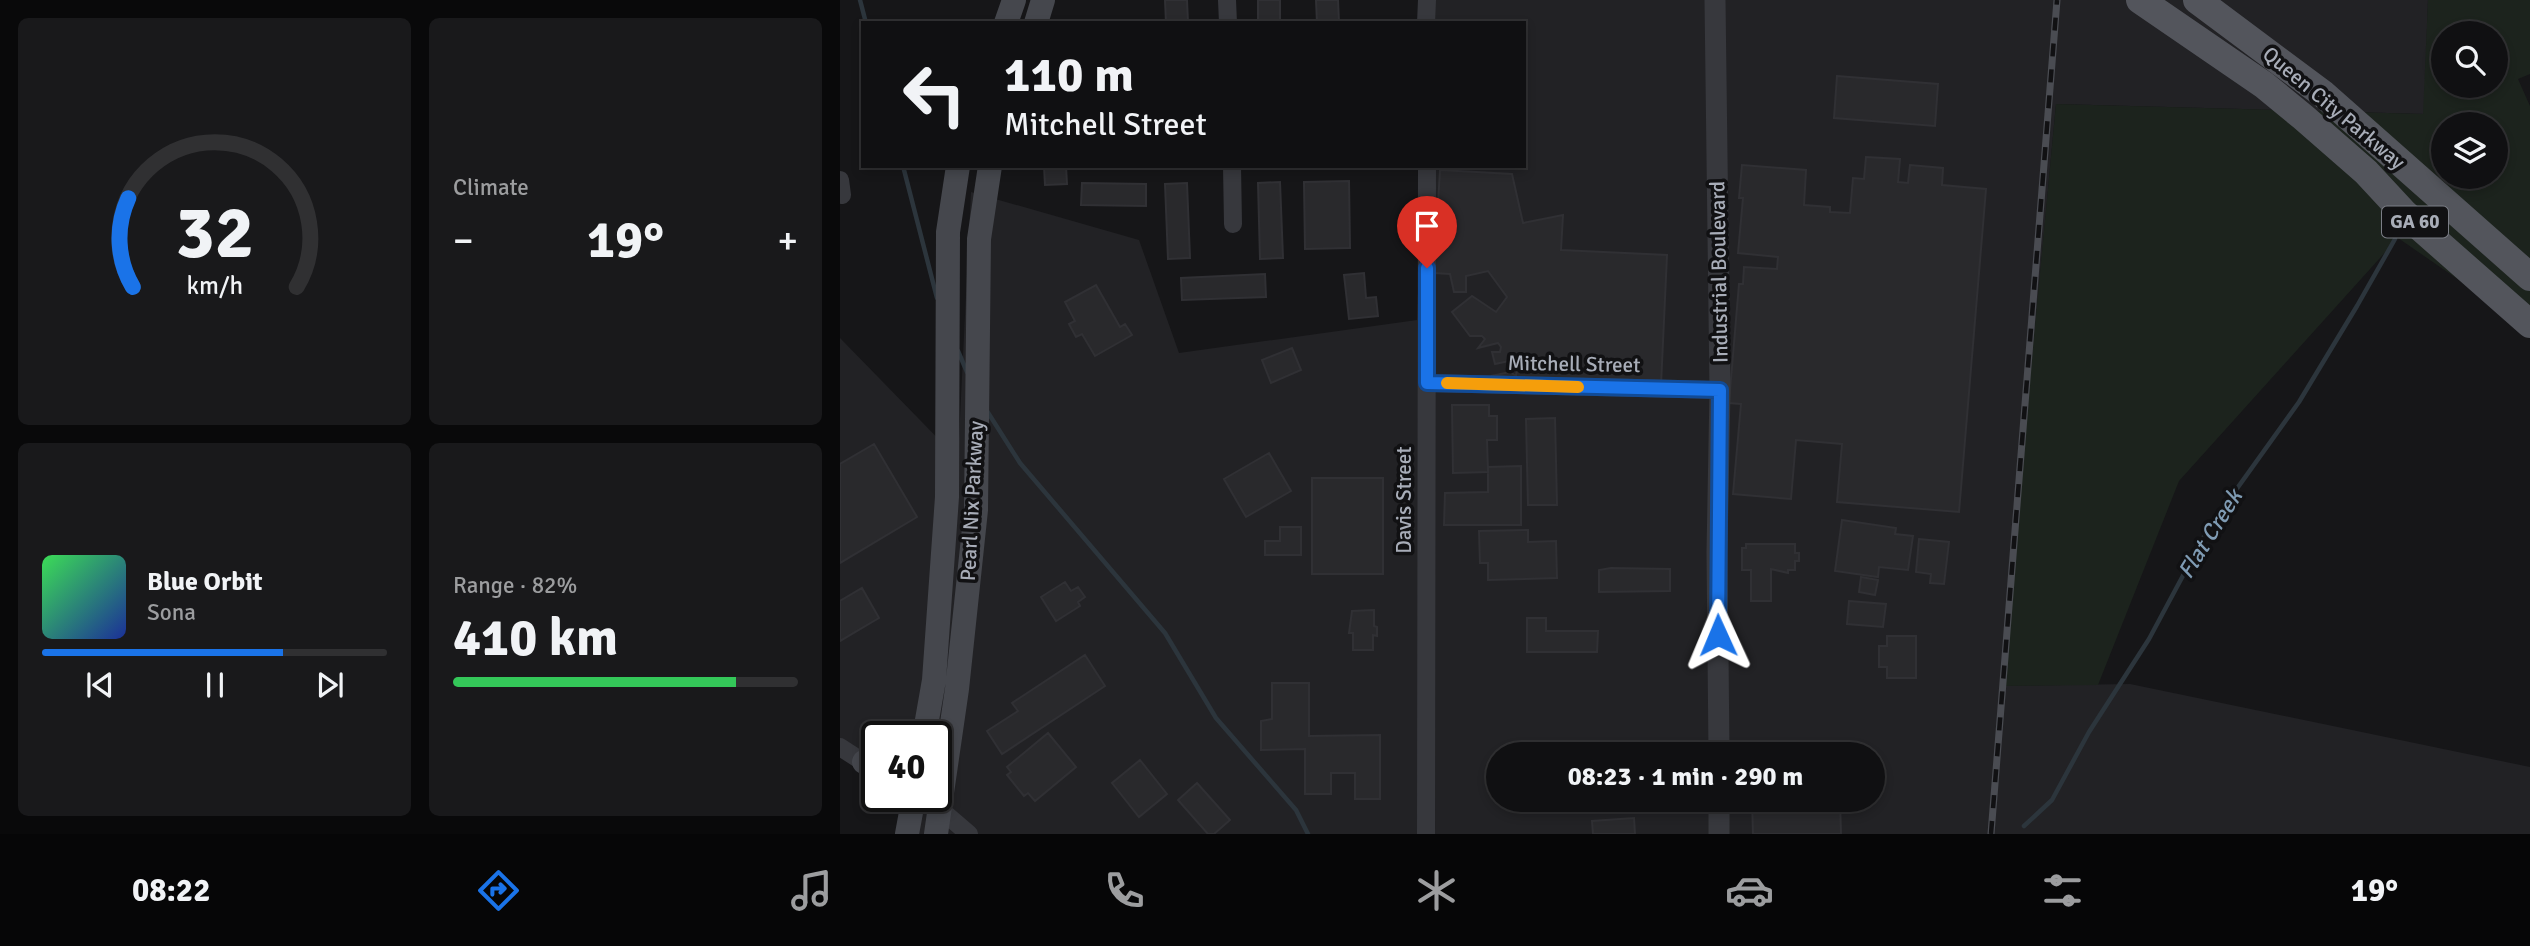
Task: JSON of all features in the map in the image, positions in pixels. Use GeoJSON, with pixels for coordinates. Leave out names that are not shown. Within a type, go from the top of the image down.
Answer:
{"type":"FeatureCollection","features":[{"type":"Feature","properties":{"kind":"main road"},"geometry":{"type":"LineString","coordinates":[[1007,21],[1014,0]]}},
{"type":"Feature","properties":{"kind":"main road"},"geometry":{"type":"LineString","coordinates":[[1036,21],[1044,0]]}},
{"type":"Feature","properties":{"kind":"main road","name":"Queen City Parkway"},"geometry":{"type":"LineString","coordinates":[[2140,0],[2264,85],[2303,117],[2365,172],[2404,213],[2530,324]]}},
{"type":"Feature","properties":{"kind":"main road","name":"Queen City Parkway"},"geometry":{"type":"LineString","coordinates":[[2197,0],[2323,94],[2530,276]]}},
{"type":"Feature","properties":{"kind":"main road","name":"Pearl Nix Parkway"},"geometry":{"type":"LineString","coordinates":[[926,721],[933,680],[947,497],[948,232],[958,168]]}},
{"type":"Feature","properties":{"kind":"main road","name":"Pearl Nix Parkway"},"geometry":{"type":"LineString","coordinates":[[952,727],[976,510],[979,239],[990,168]]}},
{"type":"Feature","properties":{"kind":"main road"},"geometry":{"type":"LineString","coordinates":[[918,721],[929,705]]}},
{"type":"Feature","properties":{"kind":"main road"},"geometry":{"type":"LineString","coordinates":[[907,834],[912,812]]}},
{"type":"Feature","properties":{"kind":"main road","name":"Pearl Nix Parkway"},"geometry":{"type":"LineString","coordinates":[[936,834],[941,812]]}},
{"type":"Feature","properties":{"kind":"street"},"geometry":{"type":"LineString","coordinates":[[1227,0],[1227,21]]}},
{"type":"Feature","properties":{"kind":"street"},"geometry":{"type":"LineString","coordinates":[[1426,21],[1427,0]]}},
{"type":"Feature","properties":{"kind":"street","name":"Industrial Boulevard"},"geometry":{"type":"LineString","coordinates":[[1715,0],[1720,390],[1717,552],[1719,742]]}},
{"type":"Feature","properties":{"kind":"street"},"geometry":{"type":"LineString","coordinates":[[1232,168],[1233,224]]}},
{"type":"Feature","properties":{"kind":"street","name":"Davis Street"},"geometry":{"type":"LineString","coordinates":[[1426,834],[1427,168]]}},
{"type":"Feature","properties":{"kind":"street","name":"Mitchell Street"},"geometry":{"type":"LineString","coordinates":[[1427,383],[1720,390]]}},
{"type":"Feature","properties":{"kind":"street"},"geometry":{"type":"LineString","coordinates":[[840,747],[861,758]]}},
{"type":"Feature","properties":{"kind":"street"},"geometry":{"type":"LineString","coordinates":[[943,812],[969,834]]}},
{"type":"Feature","properties":{"kind":"street"},"geometry":{"type":"LineString","coordinates":[[1719,812],[1719,834]]}},
{"type":"Feature","properties":{"kind":"shaded area"},"geometry":{"type":"Polygon","coordinates":[[[1428,0],[2428,0],[2424,114],[2056,104],[2002,686],[2130,684],[2530,767],[2530,834],[917,834],[922,812],[952,812],[952,721],[861,721],[861,770],[840,756],[840,338],[958,459],[971,192],[1139,240],[1179,353],[1417,320],[1422,168],[1526,168],[1526,21],[1427,21],[1428,0]]]}},
{"type":"Feature","properties":{"kind":"shaded area"},"geometry":{"type":"Polygon","coordinates":[[[2428,0],[2530,0],[2530,74],[2518,79],[2530,106],[2530,329],[2398,238],[2179,481],[2098,685],[2001,686],[2056,104],[2423,114],[2428,0]]]}},
{"type":"Feature","properties":{"kind":"building"},"geometry":{"type":"Polygon","coordinates":[[[1165,0],[1187,0],[1188,21],[1166,21],[1165,0]]]}},
{"type":"Feature","properties":{"kind":"building"},"geometry":{"type":"Polygon","coordinates":[[[1258,0],[1280,0],[1280,21],[1258,21],[1258,0]]]}},
{"type":"Feature","properties":{"kind":"building"},"geometry":{"type":"Polygon","coordinates":[[[1316,0],[1338,0],[1339,21],[1317,21],[1316,0]]]}},
{"type":"Feature","properties":{"kind":"building"},"geometry":{"type":"Polygon","coordinates":[[[1837,76],[1938,84],[1935,126],[1834,118],[1837,76]]]}},
{"type":"Feature","properties":{"kind":"building"},"geometry":{"type":"Polygon","coordinates":[[[1866,157],[1900,159],[1898,182],[1908,183],[1910,165],[1943,168],[1942,185],[1986,189],[1959,512],[1837,502],[1842,444],[1796,440],[1791,499],[1733,494],[1741,404],[1729,403],[1739,284],[1743,284],[1744,267],[1777,269],[1778,257],[1738,253],[1743,198],[1739,198],[1742,165],[1806,170],[1804,205],[1830,207],[1830,212],[1850,213],[1853,178],[1864,179],[1866,157]]]}},
{"type":"Feature","properties":{"kind":"building"},"geometry":{"type":"Polygon","coordinates":[[[1044,168],[1066,168],[1067,184],[1045,185],[1044,168]]]}},
{"type":"Feature","properties":{"kind":"building"},"geometry":{"type":"Polygon","coordinates":[[[1440,170],[1512,174],[1523,223],[1563,215],[1561,250],[1667,255],[1661,385],[1491,376],[1510,372],[1516,376],[1518,359],[1495,364],[1492,352],[1500,352],[1498,343],[1478,348],[1485,339],[1482,336],[1470,336],[1452,312],[1472,296],[1496,312],[1507,297],[1488,271],[1466,276],[1466,292],[1454,292],[1450,274],[1434,273],[1440,170]]]}},
{"type":"Feature","properties":{"kind":"building"},"geometry":{"type":"Polygon","coordinates":[[[1349,181],[1350,248],[1305,249],[1304,182],[1349,181]]]}},
{"type":"Feature","properties":{"kind":"building"},"geometry":{"type":"Polygon","coordinates":[[[1280,182],[1283,258],[1260,259],[1258,183],[1280,182]]]}},
{"type":"Feature","properties":{"kind":"building"},"geometry":{"type":"Polygon","coordinates":[[[1082,183],[1146,184],[1146,206],[1081,205],[1082,183]]]}},
{"type":"Feature","properties":{"kind":"building"},"geometry":{"type":"Polygon","coordinates":[[[1187,183],[1190,258],[1168,259],[1165,184],[1187,183]]]}},
{"type":"Feature","properties":{"kind":"building"},"geometry":{"type":"Polygon","coordinates":[[[1364,273],[1366,298],[1376,297],[1378,316],[1349,319],[1344,275],[1364,273]]]}},
{"type":"Feature","properties":{"kind":"building"},"geometry":{"type":"Polygon","coordinates":[[[1265,274],[1266,297],[1182,300],[1181,278],[1265,274]]]}},
{"type":"Feature","properties":{"kind":"building"},"geometry":{"type":"Polygon","coordinates":[[[1096,285],[1120,327],[1125,324],[1132,335],[1095,356],[1082,334],[1076,337],[1069,324],[1075,321],[1065,302],[1096,285]]]}},
{"type":"Feature","properties":{"kind":"building"},"geometry":{"type":"Polygon","coordinates":[[[1292,348],[1301,370],[1271,383],[1262,360],[1292,348]]]}},
{"type":"Feature","properties":{"kind":"building"},"geometry":{"type":"Polygon","coordinates":[[[1452,405],[1489,405],[1489,416],[1497,416],[1497,440],[1487,440],[1488,472],[1453,473],[1452,405]]]}},
{"type":"Feature","properties":{"kind":"building"},"geometry":{"type":"Polygon","coordinates":[[[1555,418],[1557,505],[1528,505],[1526,419],[1555,418]]]}},
{"type":"Feature","properties":{"kind":"building"},"geometry":{"type":"Polygon","coordinates":[[[874,444],[917,517],[840,563],[840,464],[874,444]]]}},
{"type":"Feature","properties":{"kind":"building"},"geometry":{"type":"Polygon","coordinates":[[[1269,453],[1291,491],[1246,517],[1224,479],[1269,453]]]}},
{"type":"Feature","properties":{"kind":"building"},"geometry":{"type":"Polygon","coordinates":[[[1521,466],[1521,525],[1444,525],[1445,493],[1488,492],[1488,467],[1521,466]]]}},
{"type":"Feature","properties":{"kind":"building"},"geometry":{"type":"Polygon","coordinates":[[[1312,478],[1383,478],[1383,574],[1312,574],[1312,478]]]}},
{"type":"Feature","properties":{"kind":"building"},"geometry":{"type":"Polygon","coordinates":[[[1842,520],[1896,528],[1895,534],[1913,536],[1908,570],[1879,567],[1878,577],[1835,571],[1842,520]]]}},
{"type":"Feature","properties":{"kind":"building"},"geometry":{"type":"Polygon","coordinates":[[[1280,527],[1301,527],[1301,555],[1265,555],[1265,541],[1280,541],[1280,527]]]}},
{"type":"Feature","properties":{"kind":"building"},"geometry":{"type":"Polygon","coordinates":[[[1528,530],[1528,542],[1556,541],[1557,578],[1488,580],[1488,563],[1480,563],[1479,531],[1528,530]]]}},
{"type":"Feature","properties":{"kind":"building"},"geometry":{"type":"Polygon","coordinates":[[[1919,539],[1949,542],[1944,584],[1930,583],[1931,574],[1916,572],[1919,539]]]}},
{"type":"Feature","properties":{"kind":"building"},"geometry":{"type":"Polygon","coordinates":[[[1746,544],[1795,544],[1795,553],[1799,553],[1795,570],[1788,570],[1788,573],[1771,569],[1771,601],[1751,601],[1751,570],[1742,570],[1742,548],[1746,548],[1746,544]]]}},
{"type":"Feature","properties":{"kind":"building"},"geometry":{"type":"Polygon","coordinates":[[[1670,569],[1670,591],[1599,592],[1599,570],[1670,569]]]}},
{"type":"Feature","properties":{"kind":"building"},"geometry":{"type":"Polygon","coordinates":[[[1861,577],[1878,580],[1875,595],[1859,592],[1861,577]]]}},
{"type":"Feature","properties":{"kind":"building"},"geometry":{"type":"Polygon","coordinates":[[[1065,582],[1071,591],[1078,587],[1085,597],[1078,602],[1080,606],[1056,621],[1041,597],[1065,582]]]}},
{"type":"Feature","properties":{"kind":"building"},"geometry":{"type":"Polygon","coordinates":[[[862,588],[879,618],[840,641],[840,601],[862,588]]]}},
{"type":"Feature","properties":{"kind":"building"},"geometry":{"type":"Polygon","coordinates":[[[1849,601],[1886,604],[1883,627],[1847,624],[1849,601]]]}},
{"type":"Feature","properties":{"kind":"building"},"geometry":{"type":"Polygon","coordinates":[[[1374,610],[1377,636],[1373,635],[1373,650],[1353,650],[1353,633],[1349,633],[1352,611],[1374,610]]]}},
{"type":"Feature","properties":{"kind":"building"},"geometry":{"type":"Polygon","coordinates":[[[1527,618],[1546,618],[1546,631],[1598,631],[1597,652],[1527,652],[1527,618]]]}},
{"type":"Feature","properties":{"kind":"building"},"geometry":{"type":"Polygon","coordinates":[[[1887,636],[1916,636],[1916,678],[1887,678],[1887,667],[1879,667],[1879,646],[1887,646],[1887,636]]]}},
{"type":"Feature","properties":{"kind":"building"},"geometry":{"type":"Polygon","coordinates":[[[1085,655],[1105,686],[1002,754],[987,731],[1018,711],[1012,703],[1085,655]]]}},
{"type":"Feature","properties":{"kind":"building"},"geometry":{"type":"Polygon","coordinates":[[[1272,683],[1309,683],[1309,736],[1380,735],[1380,799],[1355,799],[1355,773],[1331,773],[1331,794],[1305,794],[1305,749],[1261,750],[1261,721],[1272,719],[1272,683]]]}},
{"type":"Feature","properties":{"kind":"building"},"geometry":{"type":"Polygon","coordinates":[[[1048,733],[1076,767],[1035,801],[1028,793],[1024,796],[1007,775],[1011,772],[1007,767],[1048,733]]]}},
{"type":"Feature","properties":{"kind":"building"},"geometry":{"type":"Polygon","coordinates":[[[1839,741],[1839,742],[1751,742],[1839,741]]]}},
{"type":"Feature","properties":{"kind":"building"},"geometry":{"type":"Polygon","coordinates":[[[1140,760],[1167,794],[1139,817],[1112,783],[1140,760]]]}},
{"type":"Feature","properties":{"kind":"building"},"geometry":{"type":"Polygon","coordinates":[[[1197,783],[1230,820],[1214,834],[1208,834],[1178,800],[1197,783]]]}},
{"type":"Feature","properties":{"kind":"building"},"geometry":{"type":"Polygon","coordinates":[[[1752,812],[1840,812],[1841,834],[1753,834],[1752,812]]]}},
{"type":"Feature","properties":{"kind":"building"},"geometry":{"type":"Polygon","coordinates":[[[1634,818],[1635,834],[1593,834],[1592,821],[1634,818]]]}},
{"type":"Feature","properties":{"kind":"waterway"},"geometry":{"type":"LineString","coordinates":[[860,0],[865,21]]}},
{"type":"Feature","properties":{"kind":"waterway"},"geometry":{"type":"LineString","coordinates":[[904,168],[937,298]]}},
{"type":"Feature","properties":{"kind":"waterway","name":"Flat Creek"},"geometry":{"type":"LineString","coordinates":[[2024,826],[2052,800],[2089,732],[2149,639],[2208,529],[2299,402],[2395,239]]}},
{"type":"Feature","properties":{"kind":"waterway"},"geometry":{"type":"LineString","coordinates":[[958,351],[967,372]]}},
{"type":"Feature","properties":{"kind":"waterway"},"geometry":{"type":"LineString","coordinates":[[987,411],[1020,463],[1165,633],[1216,718],[1296,810],[1308,834]]}},
{"type":"Feature","properties":{"kind":"railway"},"geometry":{"type":"LineString","coordinates":[[1991,834],[2057,0]]}},
{"type":"Feature","properties":{"kind":"slow traffic"},"geometry":{"type":"LineString","coordinates":[[1447,383],[1578,387]]}},
{"type":"Feature","properties":{"kind":"route"},"geometry":{"type":"LineString","coordinates":[[1427,268],[1427,383],[1720,390],[1718,635]]}}]}
